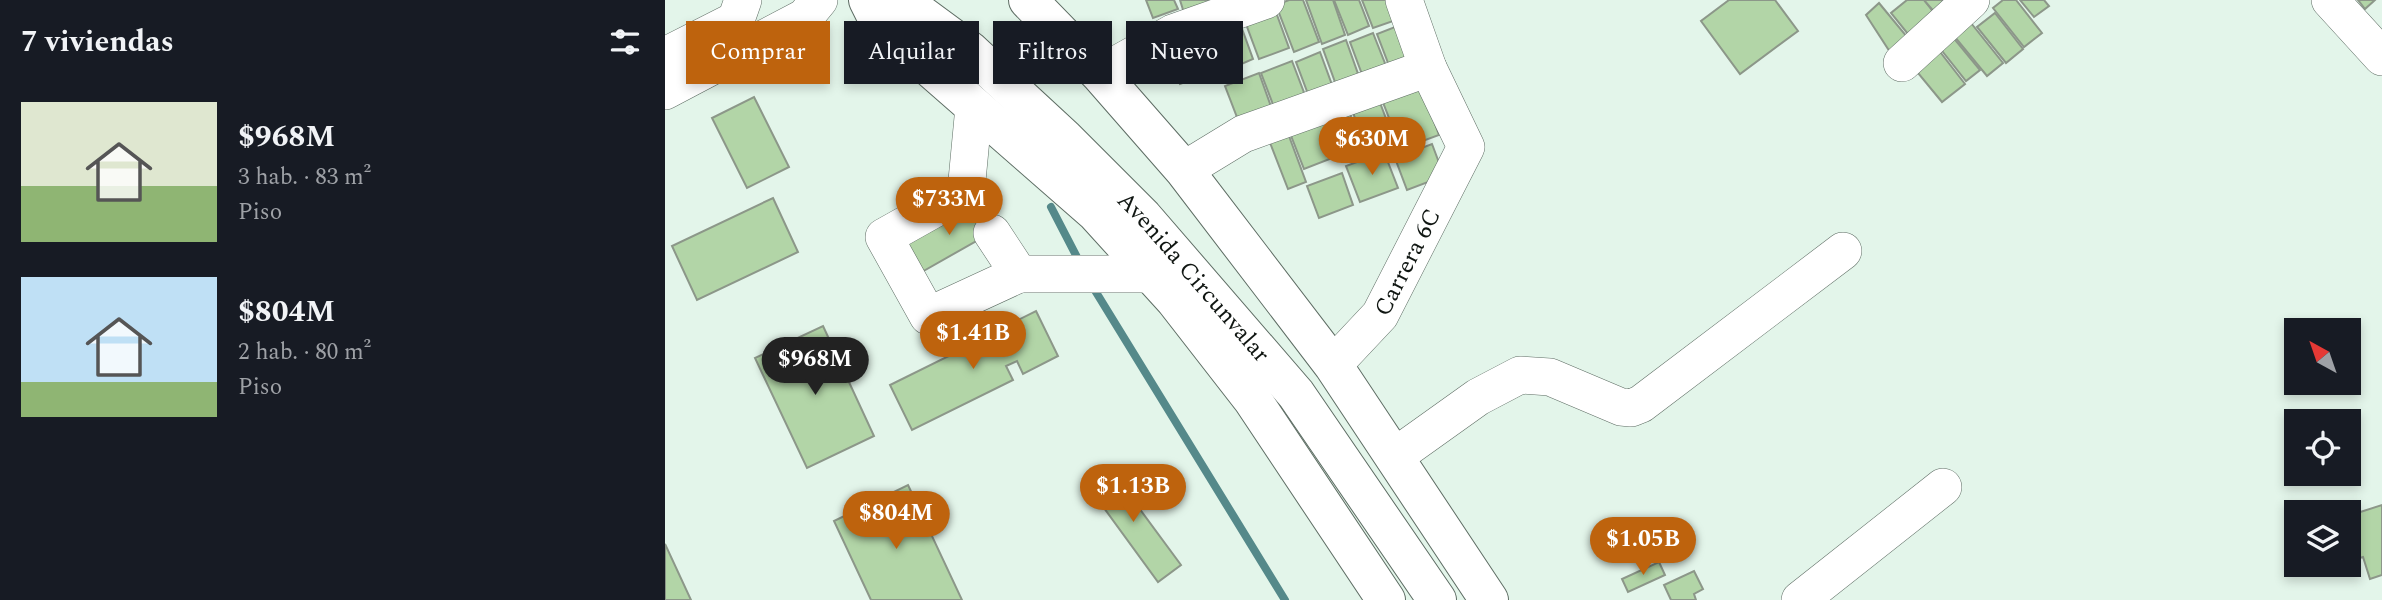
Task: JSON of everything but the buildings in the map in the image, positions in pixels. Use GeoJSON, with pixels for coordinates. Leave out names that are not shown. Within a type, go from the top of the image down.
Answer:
{"type":"FeatureCollection","features":[{"type":"Feature","properties":{"kind":"highway"},"geometry":{"type":"LineString","coordinates":[[868,0],[880,24],[1096,213],[1175,300],[1252,399],[1386,600]]}},
{"type":"Feature","properties":{"kind":"highway","name":"Avenida Circunvalar"},"geometry":{"type":"LineString","coordinates":[[901,0],[969,50],[1064,138],[1143,217],[1296,394],[1437,600]]}},
{"type":"Feature","properties":{"kind":"highway","name":"Avenida Circunvalar"},"geometry":{"type":"LineString","coordinates":[[1028,0],[1048,21]]}},
{"type":"Feature","properties":{"kind":"highway","name":"Avenida Circunvalar"},"geometry":{"type":"LineString","coordinates":[[1109,84],[1184,170],[1333,365],[1489,600]]}},
{"type":"Feature","properties":{"kind":"highway"},"geometry":{"type":"LineString","coordinates":[[1398,541],[1410,600]]}},
{"type":"Feature","properties":{"kind":"street"},"geometry":{"type":"LineString","coordinates":[[665,56],[738,15],[805,17],[819,0]]}},
{"type":"Feature","properties":{"kind":"street"},"geometry":{"type":"LineString","coordinates":[[1112,67],[1173,33],[1266,0]]}},
{"type":"Feature","properties":{"kind":"street"},"geometry":{"type":"LineString","coordinates":[[1184,170],[1243,134],[1428,68],[1403,0]]}},
{"type":"Feature","properties":{"kind":"street"},"geometry":{"type":"LineString","coordinates":[[1902,63],[1971,0]]}},
{"type":"Feature","properties":{"kind":"street"},"geometry":{"type":"LineString","coordinates":[[2330,0],[2382,57]]}},
{"type":"Feature","properties":{"kind":"street"},"geometry":{"type":"LineString","coordinates":[[665,92],[738,15]]}},
{"type":"Feature","properties":{"kind":"street","name":"Carrera 6C"},"geometry":{"type":"LineString","coordinates":[[1333,365],[1380,315],[1466,147],[1428,68]]}},
{"type":"Feature","properties":{"kind":"street"},"geometry":{"type":"LineString","coordinates":[[974,107],[977,209],[1019,274]]}},
{"type":"Feature","properties":{"kind":"street"},"geometry":{"type":"LineString","coordinates":[[977,209],[884,237],[928,316],[1019,274],[1151,274]]}},
{"type":"Feature","properties":{"kind":"street"},"geometry":{"type":"LineString","coordinates":[[1394,457],[1478,397],[1520,375],[1550,377],[1621,407],[1631,408],[1641,404],[1843,251]]}},
{"type":"Feature","properties":{"kind":"street"},"geometry":{"type":"LineString","coordinates":[[1800,600],[1943,486]]}},
{"type":"Feature","properties":{"kind":"waterway"},"geometry":{"type":"LineString","coordinates":[[1051,207],[1080,263]]}},
{"type":"Feature","properties":{"kind":"waterway"},"geometry":{"type":"LineString","coordinates":[[1091,284],[1285,600]]}}]}
